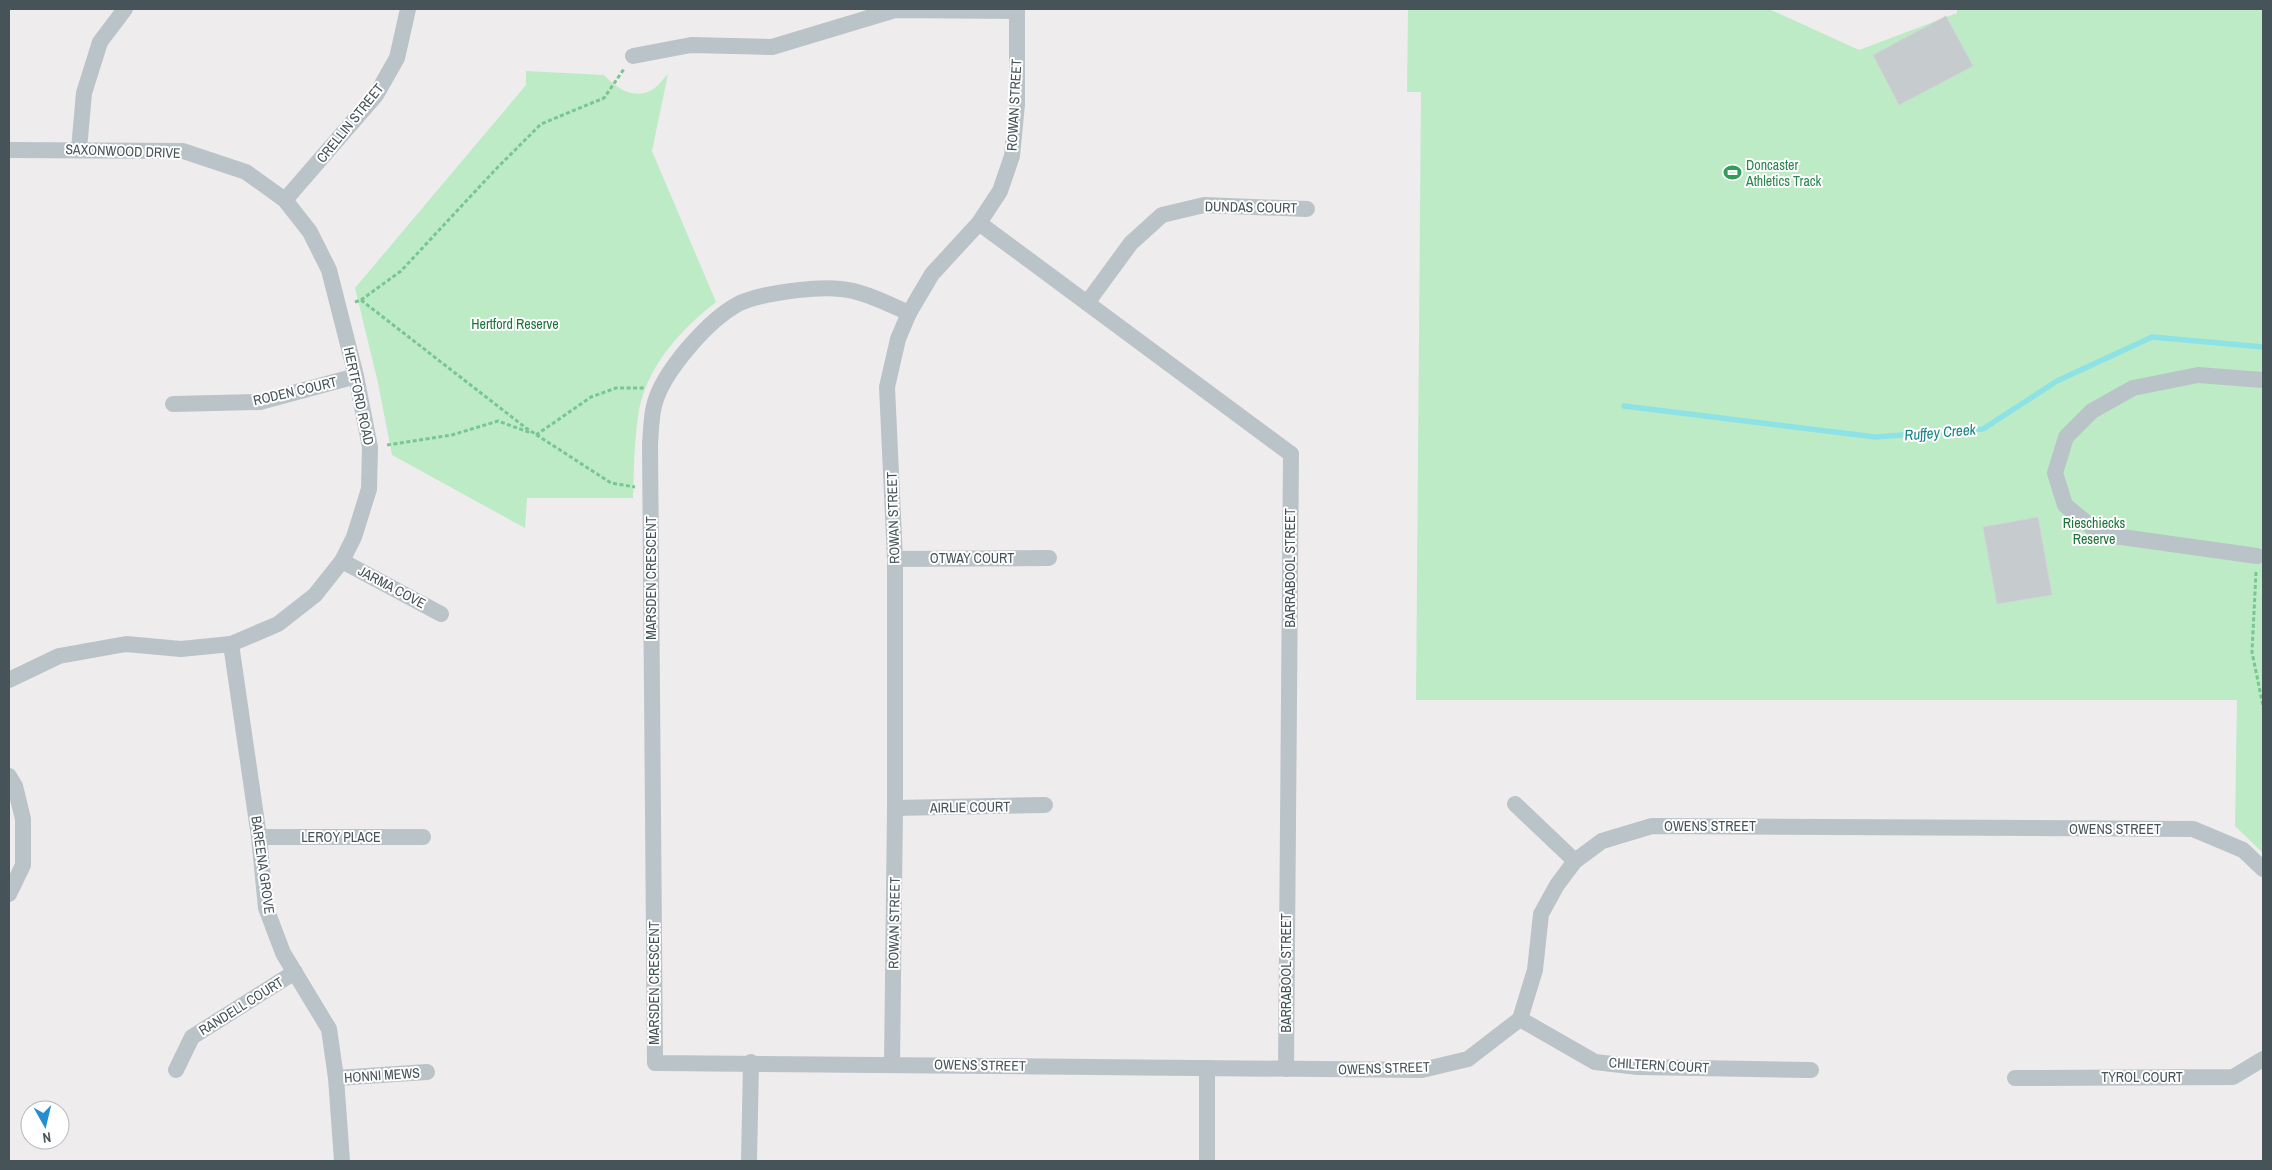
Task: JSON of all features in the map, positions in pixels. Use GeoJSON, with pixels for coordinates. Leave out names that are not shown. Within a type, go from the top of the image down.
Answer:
{"type":"FeatureCollection","features":[{"type":"Feature","properties":{"kind":"street"},"geometry":{"type":"LineString","coordinates":[[79,149],[84,93],[100,42],[125,9]]}},
{"type":"Feature","properties":{"kind":"street","name":"CRELLIN STREET"},"geometry":{"type":"LineString","coordinates":[[285,200],[376,95],[397,58],[408,9]]}},
{"type":"Feature","properties":{"kind":"street"},"geometry":{"type":"LineString","coordinates":[[633,56],[691,45],[772,46],[894,10],[1017,10]]}},
{"type":"Feature","properties":{"kind":"street","name":"ROWAN STREET"},"geometry":{"type":"LineString","coordinates":[[892,1064],[895,559],[887,387],[898,339],[909,313],[932,274],[979,223],[1000,191],[1012,156],[1017,104],[1017,10]]}},
{"type":"Feature","properties":{"kind":"street","name":"SAXONWOOD DRIVE"},"geometry":{"type":"LineString","coordinates":[[9,150],[184,151],[246,172],[285,200]]}},
{"type":"Feature","properties":{"kind":"street","name":"HERTFORD ROAD"},"geometry":{"type":"LineString","coordinates":[[9,680],[60,656],[126,644],[181,649],[230,644],[278,624],[315,595],[342,561],[354,537],[369,489],[370,447],[356,376],[330,270],[310,232],[285,200]]}},
{"type":"Feature","properties":{"kind":"street","name":"DUNDAS COURT"},"geometry":{"type":"LineString","coordinates":[[1087,303],[1131,243],[1162,215],[1204,205],[1307,209]]}},
{"type":"Feature","properties":{"kind":"street","name":"BARRABOOL STREET"},"geometry":{"type":"LineString","coordinates":[[979,223],[1291,454],[1286,1069]]}},
{"type":"Feature","properties":{"kind":"street","name":"MARSDEN CRESCENT"},"geometry":{"type":"LineString","coordinates":[[655,1062],[650,489],[650,444],[654,405],[662,388],[688,346],[709,326],[740,303],[788,291],[841,289],[874,298],[909,313]]}},
{"type":"Feature","properties":{"kind":"street"},"geometry":{"type":"LineString","coordinates":[[2257,556],[2100,534],[2065,506],[2055,473],[2066,438],[2092,411],[2133,388],[2198,375],[2263,380]]}},
{"type":"Feature","properties":{"kind":"street","name":"RODEN COURT"},"geometry":{"type":"LineString","coordinates":[[173,404],[260,402],[356,376]]}},
{"type":"Feature","properties":{"kind":"street","name":"OTWAY COURT"},"geometry":{"type":"LineString","coordinates":[[895,559],[1049,558]]}},
{"type":"Feature","properties":{"kind":"street","name":"JARMA COVE"},"geometry":{"type":"LineString","coordinates":[[342,561],[441,614]]}},
{"type":"Feature","properties":{"kind":"street","name":"BAREENA GROVE"},"geometry":{"type":"LineString","coordinates":[[230,644],[259,837],[266,908],[283,953],[329,1029],[336,1078],[342,1161]]}},
{"type":"Feature","properties":{"kind":"street"},"geometry":{"type":"LineString","coordinates":[[9,776],[15,786],[23,819],[23,865],[9,894]]}},
{"type":"Feature","properties":{"kind":"street"},"geometry":{"type":"LineString","coordinates":[[1515,804],[1575,861]]}},
{"type":"Feature","properties":{"kind":"street","name":"AIRLIE COURT"},"geometry":{"type":"LineString","coordinates":[[895,808],[1045,805]]}},
{"type":"Feature","properties":{"kind":"street","name":"OWENS STREET"},"geometry":{"type":"LineString","coordinates":[[655,1062],[1422,1070],[1468,1059],[1520,1019],[1535,970],[1541,914],[1557,885],[1575,861],[1602,841],[1652,826],[2193,829],[2243,850],[2263,869]]}},
{"type":"Feature","properties":{"kind":"street","name":"LEROY PLACE"},"geometry":{"type":"LineString","coordinates":[[259,837],[423,837]]}},
{"type":"Feature","properties":{"kind":"street","name":"RANDELL COURT"},"geometry":{"type":"LineString","coordinates":[[176,1070],[192,1037],[295,972]]}},
{"type":"Feature","properties":{"kind":"street","name":"CHILTERN COURT"},"geometry":{"type":"LineString","coordinates":[[1520,1019],[1595,1062],[1638,1067],[1810,1070]]}},
{"type":"Feature","properties":{"kind":"street","name":"TYROL COURT"},"geometry":{"type":"LineString","coordinates":[[2015,1078],[2233,1077],[2263,1059]]}},
{"type":"Feature","properties":{"kind":"street"},"geometry":{"type":"LineString","coordinates":[[749,1161],[751,1062]]}},
{"type":"Feature","properties":{"kind":"street"},"geometry":{"type":"LineString","coordinates":[[1207,1068],[1207,1161]]}},
{"type":"Feature","properties":{"kind":"street","name":"HONNI MEWS"},"geometry":{"type":"LineString","coordinates":[[336,1078],[427,1072]]}},
{"type":"Feature","properties":{"kind":"path"},"geometry":{"type":"LineString","coordinates":[[340,308],[361,300],[401,270],[541,124],[604,98],[633,56]]}},
{"type":"Feature","properties":{"kind":"path"},"geometry":{"type":"LineString","coordinates":[[361,300],[537,435],[611,483],[650,489]]}},
{"type":"Feature","properties":{"kind":"path"},"geometry":{"type":"LineString","coordinates":[[537,435],[591,397],[616,388],[662,388]]}},
{"type":"Feature","properties":{"kind":"path"},"geometry":{"type":"LineString","coordinates":[[370,447],[452,435],[498,421],[537,435]]}},
{"type":"Feature","properties":{"kind":"path"},"geometry":{"type":"LineString","coordinates":[[2257,556],[2252,652],[2263,706]]}},
{"type":"Feature","properties":{"kind":"green space","name":"Rieschiecks Reserve"},"geometry":{"type":"Polygon","coordinates":[[[1408,9],[1769,9],[1859,50],[1957,13],[1957,9],[2263,9],[2263,853],[2235,826],[2237,700],[1416,700],[1421,92],[1407,92],[1408,9]]]}},
{"type":"Feature","properties":{"kind":"green space","name":"Hertford Reserve"},"geometry":{"type":"Polygon","coordinates":[[[526,71],[604,75],[619,88],[637,94],[653,90],[668,74],[652,151],[716,302],[677,338],[656,367],[648,383],[638,417],[633,498],[527,498],[525,528],[392,455],[378,383],[355,288],[526,85],[526,71]]]}},
{"type":"Feature","properties":{"kind":"building"},"geometry":{"type":"Polygon","coordinates":[[[1946,16],[1973,66],[1899,105],[1873,55],[1946,16]]]}},
{"type":"Feature","properties":{"kind":"building"},"geometry":{"type":"Polygon","coordinates":[[[2038,517],[2052,595],[1997,604],[1983,527],[2038,517]]]}},
{"type":"Feature","properties":{"kind":"waterway","name":"Ruffey Creek"},"geometry":{"type":"LineString","coordinates":[[1624,406],[1875,437],[1983,429],[2057,381],[2152,337],[2263,347]]}},
{"type":"Feature","properties":{"kind":"place","name":"Doncaster Athletics Track"},"geometry":{"type":"Point","coordinates":[1732,173]}}]}
